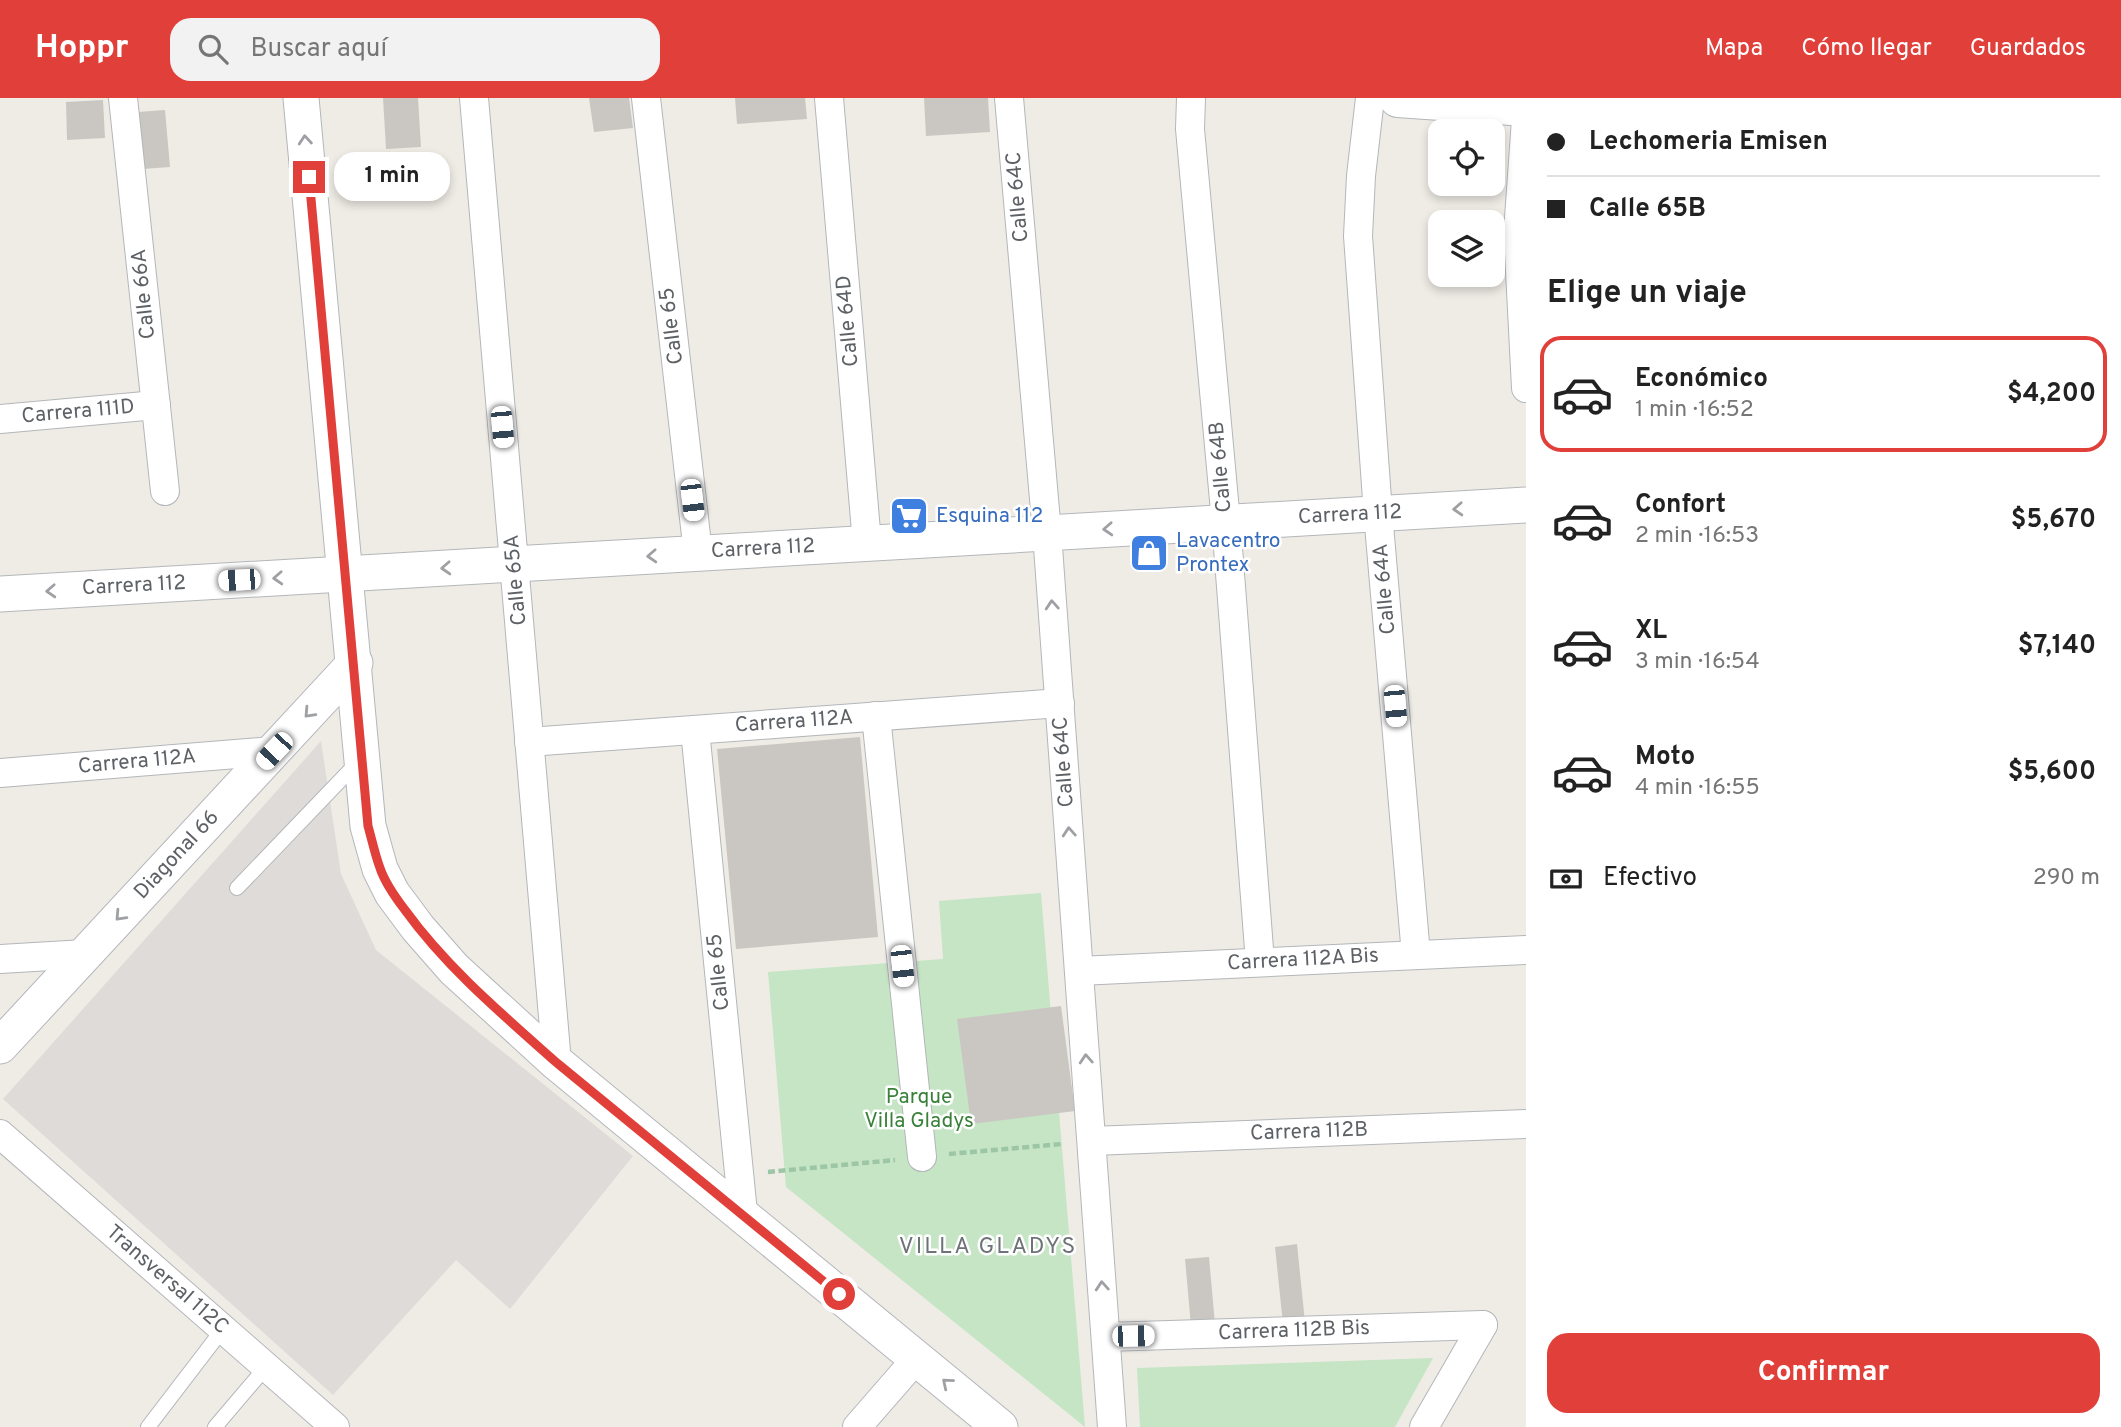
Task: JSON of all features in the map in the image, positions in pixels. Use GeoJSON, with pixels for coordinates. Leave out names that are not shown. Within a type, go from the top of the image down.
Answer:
{"type":"FeatureCollection","features":[{"type":"Feature","properties":{"kind":"main road"},"geometry":{"type":"LineString","coordinates":[[1398,98],[1526,107]]}},
{"type":"Feature","properties":{"kind":"street","name":"Calle 66A"},"geometry":{"type":"LineString","coordinates":[[123,98],[165,491]]}},
{"type":"Feature","properties":{"kind":"street"},"geometry":{"type":"LineString","coordinates":[[302,98],[368,826],[380,869],[393,894],[454,969],[557,1063],[743,1213],[1000,1427]]}},
{"type":"Feature","properties":{"kind":"street","name":"Calle 65A"},"geometry":{"type":"LineString","coordinates":[[474,98],[557,1063]]}},
{"type":"Feature","properties":{"kind":"street","name":"Calle 65"},"geometry":{"type":"LineString","coordinates":[[646,98],[698,553]]}},
{"type":"Feature","properties":{"kind":"street","name":"Calle 64D"},"geometry":{"type":"LineString","coordinates":[[829,98],[867,543]]}},
{"type":"Feature","properties":{"kind":"street","name":"Calle 64C"},"geometry":{"type":"LineString","coordinates":[[1009,98],[1047,533],[1112,1427]]}},
{"type":"Feature","properties":{"kind":"street","name":"Calle 64B"},"geometry":{"type":"LineString","coordinates":[[1191,98],[1190,129],[1226,522],[1260,962]]}},
{"type":"Feature","properties":{"kind":"street","name":"Calle 64A"},"geometry":{"type":"LineString","coordinates":[[1370,98],[1361,176],[1358,236],[1378,513],[1416,955]]}},
{"type":"Feature","properties":{"kind":"street"},"geometry":{"type":"LineString","coordinates":[[1526,120],[1518,232],[1526,388]]}},
{"type":"Feature","properties":{"kind":"street","name":"Carrera 111D"},"geometry":{"type":"LineString","coordinates":[[0,419],[156,405]]}},
{"type":"Feature","properties":{"kind":"street","name":"Carrera 112"},"geometry":{"type":"LineString","coordinates":[[0,594],[1526,505]]}},
{"type":"Feature","properties":{"kind":"street","name":"Diagonal 66"},"geometry":{"type":"LineString","coordinates":[[0,1046],[355,663]]}},
{"type":"Feature","properties":{"kind":"street","name":"Carrera 112A"},"geometry":{"type":"LineString","coordinates":[[529,742],[1060,703]]}},
{"type":"Feature","properties":{"kind":"street"},"geometry":{"type":"LineString","coordinates":[[876,716],[922,1157]]}},
{"type":"Feature","properties":{"kind":"street","name":"Calle 65"},"geometry":{"type":"LineString","coordinates":[[695,730],[743,1213]]}},
{"type":"Feature","properties":{"kind":"street","name":"Carrera 112A"},"geometry":{"type":"LineString","coordinates":[[0,773],[274,751]]}},
{"type":"Feature","properties":{"kind":"street","name":"Carrera 112A Bis"},"geometry":{"type":"LineString","coordinates":[[1079,971],[1526,950]]}},
{"type":"Feature","properties":{"kind":"street"},"geometry":{"type":"LineString","coordinates":[[0,959],[85,954]]}},
{"type":"Feature","properties":{"kind":"street","name":"Carrera 112B"},"geometry":{"type":"LineString","coordinates":[[1091,1141],[1526,1124]]}},
{"type":"Feature","properties":{"kind":"street","name":"Transversal 112C"},"geometry":{"type":"LineString","coordinates":[[0,1134],[335,1427]]}},
{"type":"Feature","properties":{"kind":"street","name":"Carrera 112B Bis"},"geometry":{"type":"LineString","coordinates":[[1106,1337],[1483,1325],[1424,1427]]}},
{"type":"Feature","properties":{"kind":"street"},"geometry":{"type":"LineString","coordinates":[[857,1427],[917,1358]]}},
{"type":"Feature","properties":{"kind":"lane"},"geometry":{"type":"LineString","coordinates":[[237,888],[363,757]]}},
{"type":"Feature","properties":{"kind":"lane"},"geometry":{"type":"LineString","coordinates":[[148,1427],[223,1329]]}},
{"type":"Feature","properties":{"kind":"lane"},"geometry":{"type":"LineString","coordinates":[[215,1427],[265,1367]]}},
{"type":"Feature","properties":{"kind":"shaded area"},"geometry":{"type":"Polygon","coordinates":[[[321,741],[341,874],[376,950],[633,1156],[510,1309],[456,1260],[333,1395],[3,1099],[321,741]]]}},
{"type":"Feature","properties":{"kind":"green space","name":"Parque Villa Gladys"},"geometry":{"type":"Polygon","coordinates":[[[1041,893],[1085,1427],[786,1187],[768,972],[943,959],[939,901],[1041,893]]]}},
{"type":"Feature","properties":{"kind":"green space"},"geometry":{"type":"Polygon","coordinates":[[[1433,1358],[1395,1427],[1140,1427],[1137,1368],[1433,1358]]]}},
{"type":"Feature","properties":{"kind":"building"},"geometry":{"type":"Polygon","coordinates":[[[383,98],[418,98],[421,147],[386,149],[383,98]]]}},
{"type":"Feature","properties":{"kind":"building"},"geometry":{"type":"Polygon","coordinates":[[[589,98],[629,98],[633,128],[594,132],[589,98]]]}},
{"type":"Feature","properties":{"kind":"building"},"geometry":{"type":"Polygon","coordinates":[[[735,98],[805,98],[807,119],[737,124],[735,98]]]}},
{"type":"Feature","properties":{"kind":"building"},"geometry":{"type":"Polygon","coordinates":[[[924,98],[988,98],[990,132],[926,136],[924,98]]]}},
{"type":"Feature","properties":{"kind":"building"},"geometry":{"type":"Polygon","coordinates":[[[103,100],[105,138],[67,140],[66,102],[103,100]]]}},
{"type":"Feature","properties":{"kind":"building"},"geometry":{"type":"Polygon","coordinates":[[[165,110],[170,167],[143,169],[138,112],[165,110]]]}},
{"type":"Feature","properties":{"kind":"building"},"geometry":{"type":"Polygon","coordinates":[[[860,737],[878,937],[736,949],[717,749],[860,737]]]}},
{"type":"Feature","properties":{"kind":"building"},"geometry":{"type":"Polygon","coordinates":[[[1061,1006],[1075,1111],[971,1124],[957,1019],[1061,1006]]]}},
{"type":"Feature","properties":{"kind":"building"},"geometry":{"type":"Polygon","coordinates":[[[1297,1244],[1305,1322],[1283,1324],[1275,1247],[1297,1244]]]}},
{"type":"Feature","properties":{"kind":"building"},"geometry":{"type":"Polygon","coordinates":[[[1209,1257],[1215,1324],[1191,1326],[1185,1259],[1209,1257]]]}},
{"type":"Feature","properties":{"kind":"place","name":"Esquina 112"},"geometry":{"type":"Point","coordinates":[909,516]}},
{"type":"Feature","properties":{"kind":"place","name":"Lavacentro Prontex"},"geometry":{"type":"Point","coordinates":[1149,553]}},
{"type":"Feature","properties":{"kind":"district","name":"VILLA GLADYS"},"geometry":{"type":"Point","coordinates":[988,1247]}},
{"type":"Feature","properties":{"kind":"route"},"geometry":{"type":"LineString","coordinates":[[309,177],[368,826],[380,869],[393,894],[418,928],[454,969],[557,1063],[839,1294]]}}]}
